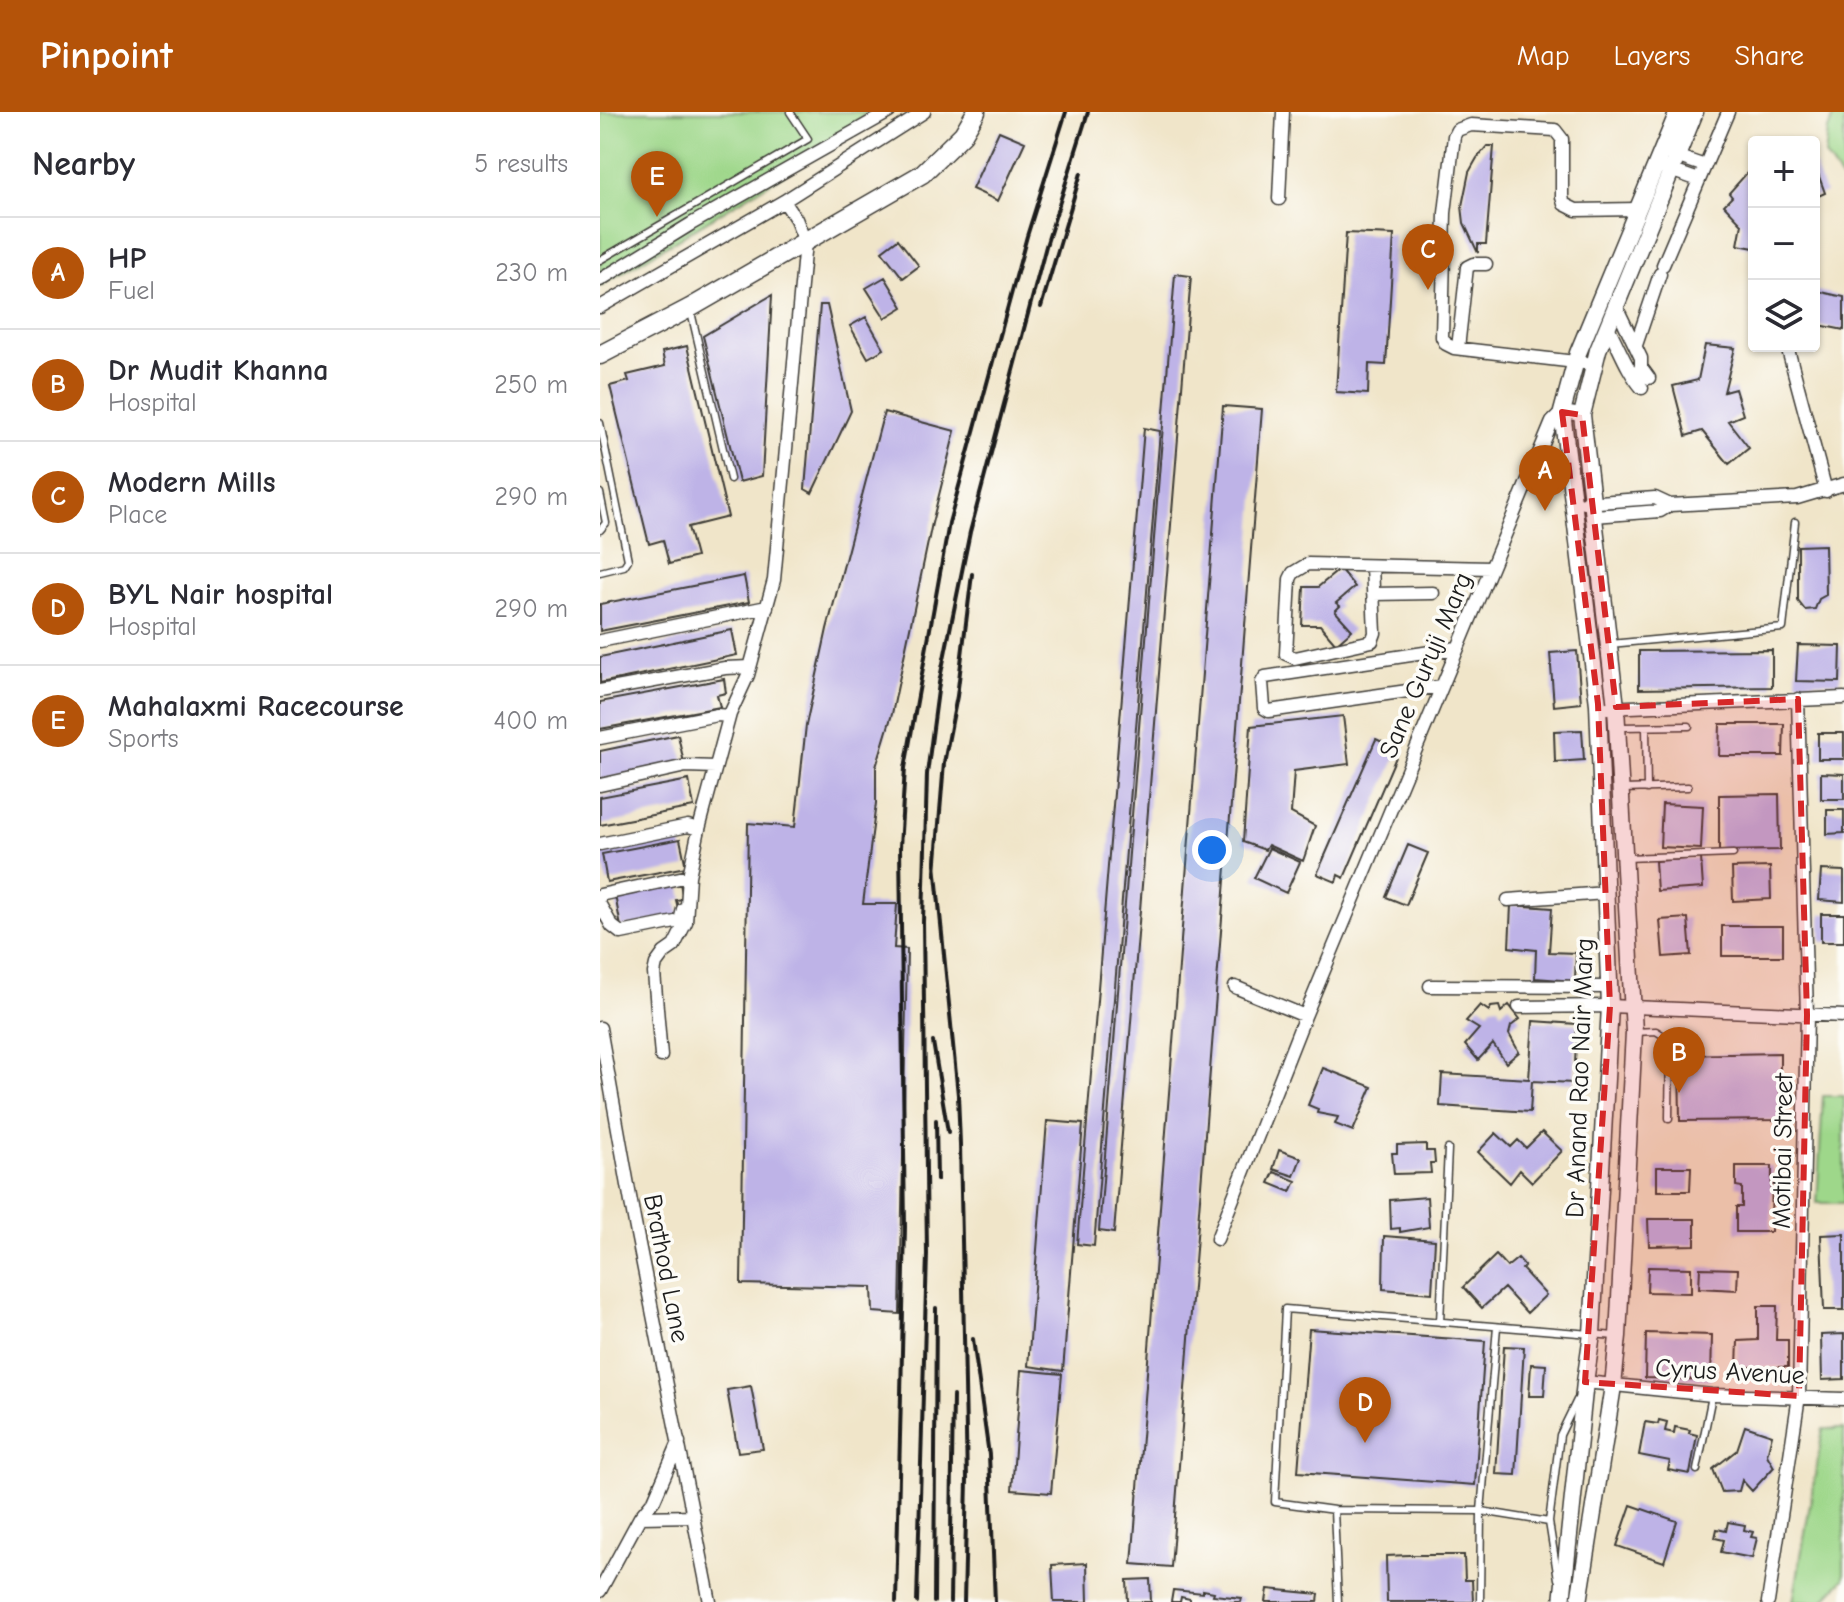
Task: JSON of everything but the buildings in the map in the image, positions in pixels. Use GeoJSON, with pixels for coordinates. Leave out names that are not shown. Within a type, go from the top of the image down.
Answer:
{"type":"FeatureCollection","features":[{"type":"Feature","properties":{"kind":"main road"},"geometry":{"type":"LineString","coordinates":[[600,355],[690,308],[922,174],[963,134],[976,112]]}},
{"type":"Feature","properties":{"kind":"main road","name":"Sane Guruji Marg"},"geometry":{"type":"LineString","coordinates":[[1582,415],[1594,364],[1667,161],[1678,112]]}},
{"type":"Feature","properties":{"kind":"main road","name":"Sane Guruji Marg"},"geometry":{"type":"LineString","coordinates":[[1562,412],[1576,361],[1638,209],[1695,112]]}},
{"type":"Feature","properties":{"kind":"main road","name":"Dr Anand Rao Nair Marg"},"geometry":{"type":"LineString","coordinates":[[1562,412],[1598,708],[1610,987],[1592,1334],[1562,1602]]}},
{"type":"Feature","properties":{"kind":"main road","name":"Dr Anand Rao Nair Marg"},"geometry":{"type":"LineString","coordinates":[[1579,1602],[1618,1336],[1634,1032],[1616,707],[1582,415]]}},
{"type":"Feature","properties":{"kind":"street"},"geometry":{"type":"LineString","coordinates":[[600,280],[691,224],[889,112]]}},
{"type":"Feature","properties":{"kind":"street"},"geometry":{"type":"LineString","coordinates":[[600,307],[784,201],[924,112]]}},
{"type":"Feature","properties":{"kind":"street"},"geometry":{"type":"LineString","coordinates":[[1279,199],[1283,112]]}},
{"type":"Feature","properties":{"kind":"street"},"geometry":{"type":"LineString","coordinates":[[1636,345],[1662,272],[1728,112]]}},
{"type":"Feature","properties":{"kind":"street"},"geometry":{"type":"LineString","coordinates":[[1594,364],[1446,344],[1442,337],[1445,213],[1454,136],[1457,130],[1471,125],[1555,130],[1562,139],[1564,204],[1576,210],[1638,209]]}},
{"type":"Feature","properties":{"kind":"street"},"geometry":{"type":"LineString","coordinates":[[1667,161],[1705,166]]}},
{"type":"Feature","properties":{"kind":"street"},"geometry":{"type":"LineString","coordinates":[[1667,161],[1699,180]]}},
{"type":"Feature","properties":{"kind":"street"},"geometry":{"type":"LineString","coordinates":[[600,905],[612,926],[621,933],[680,921],[683,917],[686,876],[715,767],[729,716],[750,667],[767,607],[774,580],[805,242],[796,219],[784,201]]}},
{"type":"Feature","properties":{"kind":"street"},"geometry":{"type":"LineString","coordinates":[[1458,348],[1467,267],[1486,264]]}},
{"type":"Feature","properties":{"kind":"street"},"geometry":{"type":"LineString","coordinates":[[1608,327],[1628,362],[1631,375],[1646,383],[1636,345],[1616,306]]}},
{"type":"Feature","properties":{"kind":"street"},"geometry":{"type":"LineString","coordinates":[[1789,352],[1826,491]]}},
{"type":"Feature","properties":{"kind":"street"},"geometry":{"type":"LineString","coordinates":[[1562,412],[1582,415]]}},
{"type":"Feature","properties":{"kind":"street","name":"Sane Guruji Marg"},"geometry":{"type":"LineString","coordinates":[[1217,1239],[1457,648],[1552,422],[1562,412]]}},
{"type":"Feature","properties":{"kind":"street"},"geometry":{"type":"LineString","coordinates":[[1573,504],[1594,509],[1655,498],[1670,505],[1797,498],[1844,484]]}},
{"type":"Feature","properties":{"kind":"street"},"geometry":{"type":"LineString","coordinates":[[1372,566],[1375,633],[1372,641],[1295,658],[1286,654],[1290,579],[1293,573],[1308,564],[1491,568]]}},
{"type":"Feature","properties":{"kind":"street"},"geometry":{"type":"LineString","coordinates":[[1373,594],[1433,593]]}},
{"type":"Feature","properties":{"kind":"street"},"geometry":{"type":"LineString","coordinates":[[600,641],[767,607]]}},
{"type":"Feature","properties":{"kind":"street"},"geometry":{"type":"LineString","coordinates":[[1442,686],[1269,711],[1264,708],[1262,682],[1265,677],[1457,648]]}},
{"type":"Feature","properties":{"kind":"street"},"geometry":{"type":"LineString","coordinates":[[600,691],[725,668],[750,667]]}},
{"type":"Feature","properties":{"kind":"street"},"geometry":{"type":"LineString","coordinates":[[1598,708],[1844,698]]}},
{"type":"Feature","properties":{"kind":"street","name":"Motibai Street"},"geometry":{"type":"LineString","coordinates":[[1768,1602],[1799,1396],[1807,1015],[1798,699]]}},
{"type":"Feature","properties":{"kind":"street"},"geometry":{"type":"LineString","coordinates":[[600,738],[717,715],[729,716]]}},
{"type":"Feature","properties":{"kind":"street"},"geometry":{"type":"LineString","coordinates":[[600,785],[686,766],[715,767]]}},
{"type":"Feature","properties":{"kind":"street"},"geometry":{"type":"LineString","coordinates":[[600,844],[688,826],[699,829]]}},
{"type":"Feature","properties":{"kind":"street"},"geometry":{"type":"LineString","coordinates":[[600,895],[686,876]]}},
{"type":"Feature","properties":{"kind":"street"},"geometry":{"type":"LineString","coordinates":[[661,1056],[654,973],[656,964],[674,946],[686,922],[686,876]]}},
{"type":"Feature","properties":{"kind":"street"},"geometry":{"type":"LineString","coordinates":[[1508,900],[1606,893]]}},
{"type":"Feature","properties":{"kind":"street"},"geometry":{"type":"LineString","coordinates":[[1430,986],[1610,987]]}},
{"type":"Feature","properties":{"kind":"street"},"geometry":{"type":"LineString","coordinates":[[1235,987],[1305,1016]]}},
{"type":"Feature","properties":{"kind":"street"},"geometry":{"type":"LineString","coordinates":[[1519,1007],[1610,1006],[1844,1016]]}},
{"type":"Feature","properties":{"kind":"street","name":"Brathod Lane"},"geometry":{"type":"LineString","coordinates":[[600,1028],[634,1219],[710,1602]]}},
{"type":"Feature","properties":{"kind":"street","name":"Cyrus Avenue"},"geometry":{"type":"LineString","coordinates":[[1585,1382],[1712,1395],[1844,1399]]}},
{"type":"Feature","properties":{"kind":"street"},"geometry":{"type":"LineString","coordinates":[[600,1591],[640,1517],[654,1500],[679,1441]]}},
{"type":"Feature","properties":{"kind":"street"},"geometry":{"type":"LineString","coordinates":[[640,1517],[694,1516]]}},
{"type":"Feature","properties":{"kind":"lane"},"geometry":{"type":"LineString","coordinates":[[600,260],[808,139],[790,112]]}},
{"type":"Feature","properties":{"kind":"lane"},"geometry":{"type":"LineString","coordinates":[[690,308],[730,479]]}},
{"type":"Feature","properties":{"kind":"lane"},"geometry":{"type":"LineString","coordinates":[[600,423],[628,560],[624,566],[600,572]]}},
{"type":"Feature","properties":{"kind":"lane"},"geometry":{"type":"LineString","coordinates":[[600,493],[606,523],[600,530]]}},
{"type":"Feature","properties":{"kind":"lane"},"geometry":{"type":"LineString","coordinates":[[1609,644],[1783,628],[1795,522]]}},
{"type":"Feature","properties":{"kind":"lane"},"geometry":{"type":"LineString","coordinates":[[1672,716],[1672,726]]}},
{"type":"Feature","properties":{"kind":"lane"},"geometry":{"type":"LineString","coordinates":[[1617,728],[1689,726]]}},
{"type":"Feature","properties":{"kind":"lane"},"geometry":{"type":"LineString","coordinates":[[1646,727],[1647,789]]}},
{"type":"Feature","properties":{"kind":"lane"},"geometry":{"type":"LineString","coordinates":[[1621,789],[1688,787]]}},
{"type":"Feature","properties":{"kind":"lane"},"geometry":{"type":"LineString","coordinates":[[1626,858],[1733,854]]}},
{"type":"Feature","properties":{"kind":"lane"},"geometry":{"type":"LineString","coordinates":[[1634,1032],[1656,1031],[1670,1040],[1669,1118]]}},
{"type":"Feature","properties":{"kind":"lane"},"geometry":{"type":"LineString","coordinates":[[1440,1322],[1448,1149]]}},
{"type":"Feature","properties":{"kind":"lane"},"geometry":{"type":"LineString","coordinates":[[1549,1522],[1481,1511],[1334,1510],[1275,1502],[1285,1309],[1618,1336]]}},
{"type":"Feature","properties":{"kind":"lane"},"geometry":{"type":"LineString","coordinates":[[1480,1602],[1481,1511],[1497,1327]]}},
{"type":"Feature","properties":{"kind":"lane"},"geometry":{"type":"LineString","coordinates":[[1562,1602],[1549,1522],[1560,1435],[1585,1382]]}},
{"type":"Feature","properties":{"kind":"lane"},"geometry":{"type":"LineString","coordinates":[[1697,1470],[1712,1395]]}},
{"type":"Feature","properties":{"kind":"lane"},"geometry":{"type":"LineString","coordinates":[[1334,1510],[1338,1602]]}},
{"type":"Feature","properties":{"kind":"highlighted area"},"geometry":{"type":"Polygon","coordinates":[[[1562,412],[1582,415],[1616,707],[1798,699],[1807,1015],[1799,1396],[1585,1382],[1610,1006],[1598,704],[1562,412]]]}},
{"type":"Feature","properties":{"kind":"green space"},"geometry":{"type":"Polygon","coordinates":[[[600,112],[868,112],[829,147],[600,286],[600,112]]]}},
{"type":"Feature","properties":{"kind":"green space"},"geometry":{"type":"Polygon","coordinates":[[[1835,112],[1844,112],[1844,183],[1825,156],[1828,130],[1835,112]]]}},
{"type":"Feature","properties":{"kind":"green space"},"geometry":{"type":"Polygon","coordinates":[[[1823,1096],[1844,1096],[1844,1203],[1817,1203],[1823,1096]]]}},
{"type":"Feature","properties":{"kind":"green space"},"geometry":{"type":"Polygon","coordinates":[[[1823,1429],[1844,1429],[1844,1579],[1822,1602],[1793,1602],[1823,1429]]]}},
{"type":"Feature","properties":{"kind":"railway"},"geometry":{"type":"LineString","coordinates":[[896,1602],[905,1227],[900,847],[905,768],[949,523],[1027,236],[1066,112]]}},
{"type":"Feature","properties":{"kind":"railway"},"geometry":{"type":"LineString","coordinates":[[917,1602],[927,1254],[923,922],[927,774],[939,683],[970,532],[1046,246],[1088,112]]}},
{"type":"Feature","properties":{"kind":"railway"},"geometry":{"type":"LineString","coordinates":[[1041,307],[1081,173]]}},
{"type":"Feature","properties":{"kind":"railway"},"geometry":{"type":"LineString","coordinates":[[935,872],[944,763],[957,696],[972,574]]}},
{"type":"Feature","properties":{"kind":"railway"},"geometry":{"type":"LineString","coordinates":[[935,864],[960,1144],[967,1480],[964,1602]]}},
{"type":"Feature","properties":{"kind":"railway"},"geometry":{"type":"LineString","coordinates":[[933,1042],[948,1132]]}},
{"type":"Feature","properties":{"kind":"railway"},"geometry":{"type":"LineString","coordinates":[[936,1120],[937,1180]]}},
{"type":"Feature","properties":{"kind":"railway"},"geometry":{"type":"LineString","coordinates":[[934,1602],[936,1308]]}},
{"type":"Feature","properties":{"kind":"railway"},"geometry":{"type":"LineString","coordinates":[[973,1339],[989,1455],[995,1602]]}},
{"type":"Feature","properties":{"kind":"railway"},"geometry":{"type":"LineString","coordinates":[[950,1602],[953,1396]]}},
{"type":"Feature","properties":{"kind":"place","name":"Mahalaxmi Racecourse"},"geometry":{"type":"Point","coordinates":[657,217]}},
{"type":"Feature","properties":{"kind":"place","name":"Modern Mills"},"geometry":{"type":"Point","coordinates":[1428,290]}},
{"type":"Feature","properties":{"kind":"place","name":"HP"},"geometry":{"type":"Point","coordinates":[1545,511]}},
{"type":"Feature","properties":{"kind":"place","name":"Dr Mudit Khanna"},"geometry":{"type":"Point","coordinates":[1679,1093]}},
{"type":"Feature","properties":{"kind":"place","name":"BYL Nair hospital"},"geometry":{"type":"Point","coordinates":[1365,1443]}}]}
